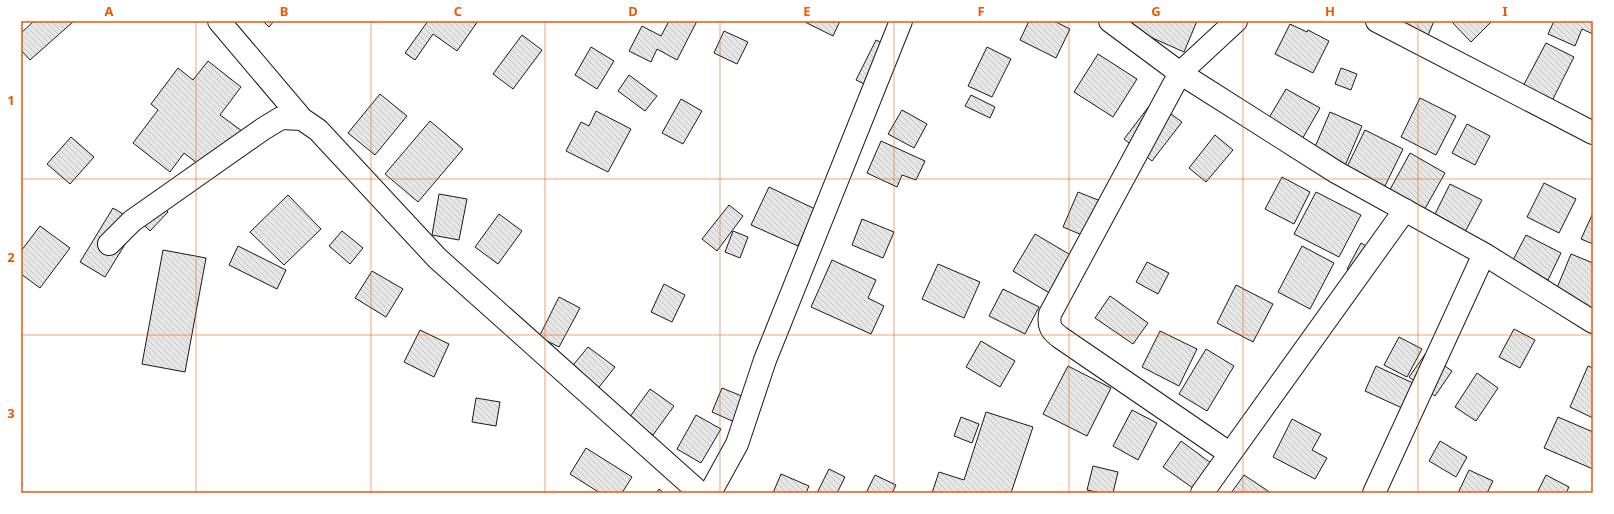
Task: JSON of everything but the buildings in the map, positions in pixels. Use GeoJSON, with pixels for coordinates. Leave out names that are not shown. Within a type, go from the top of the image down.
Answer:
{"type":"FeatureCollection","features":[{"type":"Feature","properties":{"kind":"street"},"geometry":{"type":"LineString","coordinates":[[219,21],[302,119],[318,130],[437,258],[700,493]]}},
{"type":"Feature","properties":{"kind":"street"},"geometry":{"type":"LineString","coordinates":[[710,493],[737,444],[765,360],[901,21]]}},
{"type":"Feature","properties":{"kind":"street"},"geometry":{"type":"LineString","coordinates":[[1110,21],[1180,73],[1336,172],[1484,254],[1593,322]]}},
{"type":"Feature","properties":{"kind":"street"},"geometry":{"type":"LineString","coordinates":[[1230,453],[1060,338],[1049,326],[1050,314],[1180,73],[1236,21]]}},
{"type":"Feature","properties":{"kind":"street"},"geometry":{"type":"LineString","coordinates":[[1377,21],[1593,133]]}},
{"type":"Feature","properties":{"kind":"street"},"geometry":{"type":"LineString","coordinates":[[109,244],[132,221],[263,129],[281,118],[302,119]]}},
{"type":"Feature","properties":{"kind":"street"},"geometry":{"type":"LineString","coordinates":[[1202,493],[1405,210]]}},
{"type":"Feature","properties":{"kind":"street"},"geometry":{"type":"LineString","coordinates":[[1374,493],[1484,254]]}}]}
